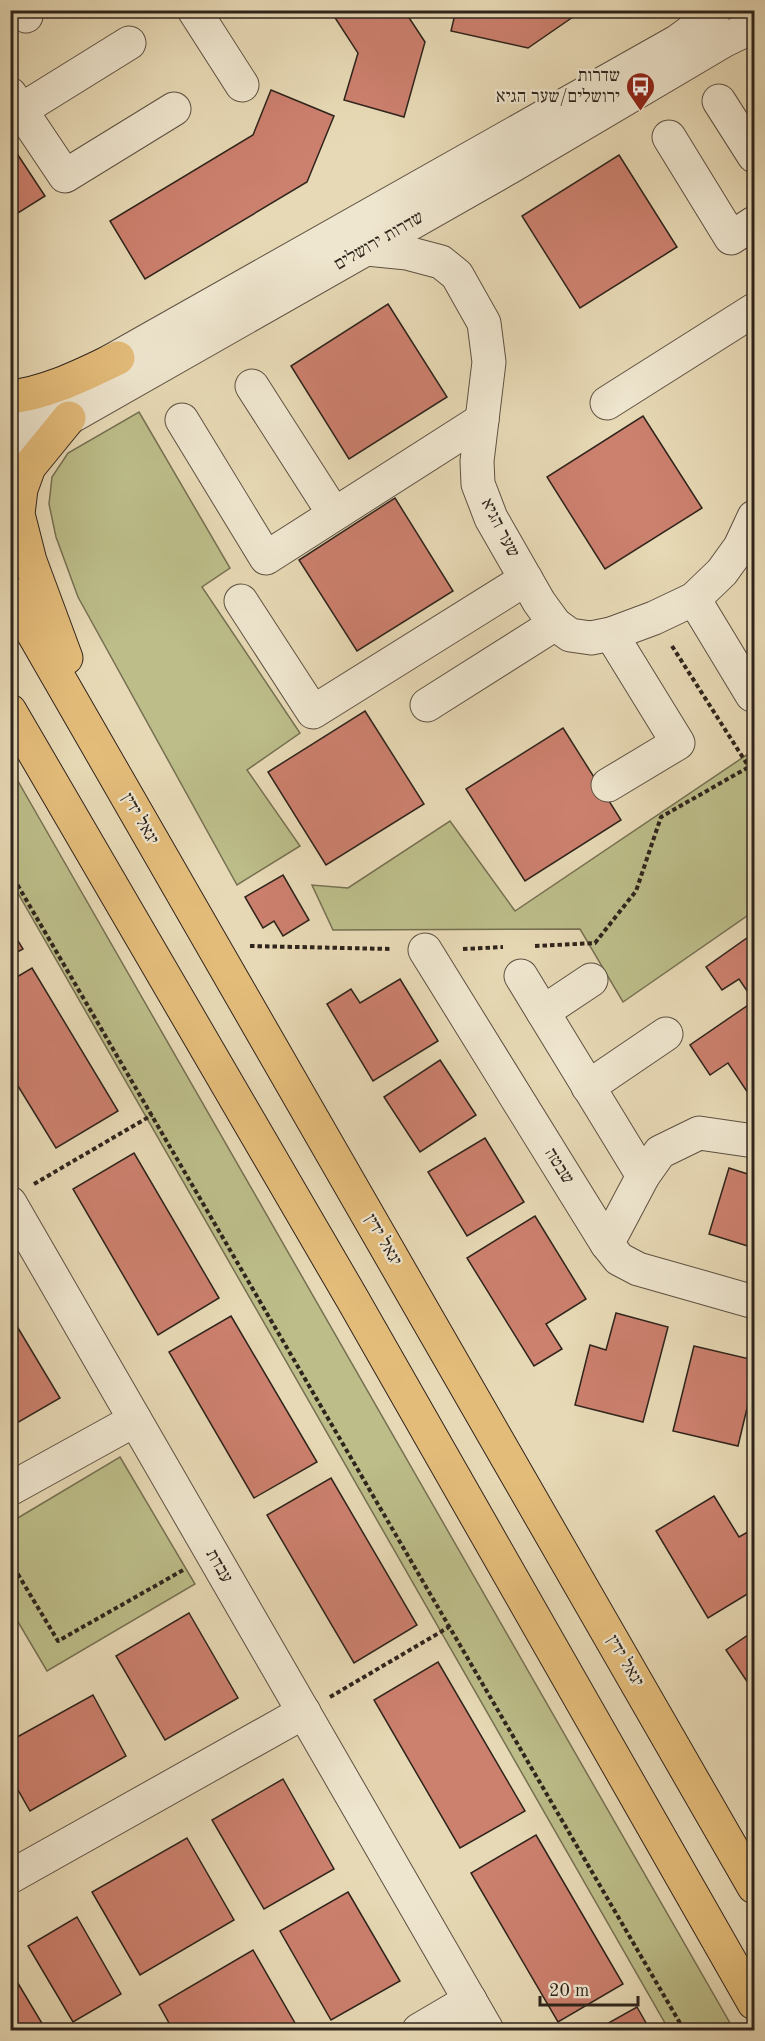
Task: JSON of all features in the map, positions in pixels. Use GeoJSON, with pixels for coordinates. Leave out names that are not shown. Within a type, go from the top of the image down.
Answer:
{"type":"FeatureCollection","features":[{"type":"Feature","properties":{"kind":"main road"},"geometry":{"type":"LineString","coordinates":[[10,397],[26,395],[72,380],[118,358]]}},
{"type":"Feature","properties":{"kind":"main road"},"geometry":{"type":"LineString","coordinates":[[69,418],[29,467],[21,489],[18,514],[30,561],[102,752]]}},
{"type":"Feature","properties":{"kind":"main road","name":"יגאל ידין"},"geometry":{"type":"LineString","coordinates":[[10,593],[754,1887]]}},
{"type":"Feature","properties":{"kind":"main road"},"geometry":{"type":"LineString","coordinates":[[10,711],[365,1320],[754,2003]]}},
{"type":"Feature","properties":{"kind":"street"},"geometry":{"type":"LineString","coordinates":[[194,10],[242,85]]}},
{"type":"Feature","properties":{"kind":"street","name":"שדרות ירושלים"},"geometry":{"type":"LineString","coordinates":[[10,418],[678,41],[709,18],[715,10]]}},
{"type":"Feature","properties":{"kind":"street","name":"שדרות ירושלים"},"geometry":{"type":"LineString","coordinates":[[10,457],[30,440],[520,161],[725,40],[747,23]]}},
{"type":"Feature","properties":{"kind":"street"},"geometry":{"type":"LineString","coordinates":[[129,43],[16,102],[65,176],[174,109]]}},
{"type":"Feature","properties":{"kind":"street"},"geometry":{"type":"LineString","coordinates":[[719,101],[754,156]]}},
{"type":"Feature","properties":{"kind":"street"},"geometry":{"type":"LineString","coordinates":[[669,137],[731,238],[754,223]]}},
{"type":"Feature","properties":{"kind":"street","name":"שער הגיא"},"geometry":{"type":"LineString","coordinates":[[367,249],[407,253],[441,262],[457,275],[484,323],[489,362],[477,461],[478,484],[491,518],[539,602],[555,624],[570,635],[591,638],[611,634],[654,618],[694,599],[722,572],[740,547],[754,517]]}},
{"type":"Feature","properties":{"kind":"street"},"geometry":{"type":"LineString","coordinates":[[606,403],[754,310]]}},
{"type":"Feature","properties":{"kind":"street"},"geometry":{"type":"LineString","coordinates":[[252,386],[334,514]]}},
{"type":"Feature","properties":{"kind":"street"},"geometry":{"type":"LineString","coordinates":[[182,420],[266,558],[482,420]]}},
{"type":"Feature","properties":{"kind":"street"},"geometry":{"type":"LineString","coordinates":[[241,602],[313,712],[526,579]]}},
{"type":"Feature","properties":{"kind":"street"},"geometry":{"type":"LineString","coordinates":[[694,599],[752,695],[754,693]]}},
{"type":"Feature","properties":{"kind":"street"},"geometry":{"type":"LineString","coordinates":[[427,705],[555,624]]}},
{"type":"Feature","properties":{"kind":"street"},"geometry":{"type":"LineString","coordinates":[[608,785],[678,743],[611,634]]}},
{"type":"Feature","properties":{"kind":"street","name":"שבטה"},"geometry":{"type":"LineString","coordinates":[[425,950],[607,1244],[619,1259],[638,1269],[754,1302]]}},
{"type":"Feature","properties":{"kind":"street"},"geometry":{"type":"LineString","coordinates":[[524,961],[543,1012],[643,1176]]}},
{"type":"Feature","properties":{"kind":"street"},"geometry":{"type":"LineString","coordinates":[[543,1012],[591,980]]}},
{"type":"Feature","properties":{"kind":"street"},"geometry":{"type":"LineString","coordinates":[[588,1087],[666,1034]]}},
{"type":"Feature","properties":{"kind":"street"},"geometry":{"type":"LineString","coordinates":[[607,1244],[643,1176],[660,1152],[699,1133],[754,1141]]}},
{"type":"Feature","properties":{"kind":"street","name":"עבדת"},"geometry":{"type":"LineString","coordinates":[[21,1195],[135,1420],[487,2031]]}},
{"type":"Feature","properties":{"kind":"street"},"geometry":{"type":"LineString","coordinates":[[10,1489],[135,1420]]}},
{"type":"Feature","properties":{"kind":"street"},"geometry":{"type":"LineString","coordinates":[[10,1877],[304,1713]]}},
{"type":"Feature","properties":{"kind":"street"},"geometry":{"type":"LineString","coordinates":[[419,2031],[470,2000]]}},
{"type":"Feature","properties":{"kind":"path"},"geometry":{"type":"LineString","coordinates":[[654,618],[754,775]]}},
{"type":"Feature","properties":{"kind":"path"},"geometry":{"type":"LineString","coordinates":[[524,961],[595,943],[636,891],[661,817],[754,764]]}},
{"type":"Feature","properties":{"kind":"path"},"geometry":{"type":"LineString","coordinates":[[10,872],[684,2031]]}},
{"type":"Feature","properties":{"kind":"path"},"geometry":{"type":"LineString","coordinates":[[213,945],[425,950],[504,947]]}},
{"type":"Feature","properties":{"kind":"path"},"geometry":{"type":"LineString","coordinates":[[21,1195],[152,1115]]}},
{"type":"Feature","properties":{"kind":"path"},"geometry":{"type":"LineString","coordinates":[[10,1561],[58,1641],[212,1554]]}},
{"type":"Feature","properties":{"kind":"path"},"geometry":{"type":"LineString","coordinates":[[304,1713],[449,1627]]}},
{"type":"Feature","properties":{"kind":"green space"},"geometry":{"type":"Polygon","coordinates":[[[139,412],[230,568],[202,587],[300,733],[247,770],[300,846],[237,885],[78,597],[56,537],[49,504],[52,477],[68,453],[139,412]]]}},
{"type":"Feature","properties":{"kind":"green space"},"geometry":{"type":"Polygon","coordinates":[[[754,750],[754,911],[623,1002],[580,929],[333,930],[312,885],[348,888],[450,821],[515,911],[754,750]]]}},
{"type":"Feature","properties":{"kind":"green space"},"geometry":{"type":"Polygon","coordinates":[[[11,769],[734,2030],[669,2030],[11,881],[11,769]]]}},
{"type":"Feature","properties":{"kind":"green space"},"geometry":{"type":"Polygon","coordinates":[[[120,1457],[195,1584],[47,1671],[11,1610],[11,1522],[120,1457]]]}},
{"type":"Feature","properties":{"kind":"building"},"geometry":{"type":"Polygon","coordinates":[[[330,10],[404,10],[425,42],[404,117],[344,100],[358,53],[330,10]]]}},
{"type":"Feature","properties":{"kind":"building"},"geometry":{"type":"Polygon","coordinates":[[[456,10],[583,10],[528,48],[451,31],[456,10]]]}},
{"type":"Feature","properties":{"kind":"building"},"geometry":{"type":"Polygon","coordinates":[[[271,90],[334,116],[307,182],[145,279],[110,221],[253,135],[271,90]]]}},
{"type":"Feature","properties":{"kind":"building"},"geometry":{"type":"Polygon","coordinates":[[[10,143],[45,196],[10,218],[10,143]]]}},
{"type":"Feature","properties":{"kind":"building"},"geometry":{"type":"Polygon","coordinates":[[[619,155],[677,247],[580,308],[522,216],[619,155]]]}},
{"type":"Feature","properties":{"kind":"building"},"geometry":{"type":"Polygon","coordinates":[[[388,304],[447,397],[349,459],[291,366],[388,304]]]}},
{"type":"Feature","properties":{"kind":"building"},"geometry":{"type":"Polygon","coordinates":[[[643,416],[702,508],[605,569],[547,477],[643,416]]]}},
{"type":"Feature","properties":{"kind":"building"},"geometry":{"type":"Polygon","coordinates":[[[395,498],[453,591],[357,651],[299,560],[395,498]]]}},
{"type":"Feature","properties":{"kind":"building"},"geometry":{"type":"Polygon","coordinates":[[[365,711],[424,804],[326,865],[268,772],[365,711]]]}},
{"type":"Feature","properties":{"kind":"building"},"geometry":{"type":"Polygon","coordinates":[[[563,728],[621,820],[525,881],[466,789],[563,728]]]}},
{"type":"Feature","properties":{"kind":"building"},"geometry":{"type":"Polygon","coordinates":[[[283,875],[309,920],[283,936],[274,921],[263,928],[245,897],[283,875]]]}},
{"type":"Feature","properties":{"kind":"building"},"geometry":{"type":"Polygon","coordinates":[[[10,928],[23,949],[10,956],[10,928]]]}},
{"type":"Feature","properties":{"kind":"building"},"geometry":{"type":"Polygon","coordinates":[[[754,933],[754,1001],[739,979],[722,990],[706,967],[754,933]]]}},
{"type":"Feature","properties":{"kind":"building"},"geometry":{"type":"Polygon","coordinates":[[[32,968],[118,1111],[56,1148],[10,1073],[10,981],[32,968]]]}},
{"type":"Feature","properties":{"kind":"building"},"geometry":{"type":"Polygon","coordinates":[[[400,979],[438,1041],[373,1081],[327,1004],[351,989],[360,1003],[400,979]]]}},
{"type":"Feature","properties":{"kind":"building"},"geometry":{"type":"Polygon","coordinates":[[[754,1001],[754,1102],[728,1063],[710,1075],[690,1045],[754,1001]]]}},
{"type":"Feature","properties":{"kind":"building"},"geometry":{"type":"Polygon","coordinates":[[[440,1060],[476,1115],[420,1152],[384,1097],[440,1060]]]}},
{"type":"Feature","properties":{"kind":"building"},"geometry":{"type":"Polygon","coordinates":[[[485,1138],[524,1202],[467,1236],[428,1172],[485,1138]]]}},
{"type":"Feature","properties":{"kind":"building"},"geometry":{"type":"Polygon","coordinates":[[[134,1153],[219,1298],[158,1335],[73,1189],[134,1153]]]}},
{"type":"Feature","properties":{"kind":"building"},"geometry":{"type":"Polygon","coordinates":[[[729,1168],[754,1176],[754,1248],[709,1234],[729,1168]]]}},
{"type":"Feature","properties":{"kind":"building"},"geometry":{"type":"Polygon","coordinates":[[[535,1216],[586,1299],[546,1324],[562,1349],[534,1366],[467,1258],[535,1216]]]}},
{"type":"Feature","properties":{"kind":"building"},"geometry":{"type":"Polygon","coordinates":[[[616,1313],[668,1327],[643,1422],[575,1405],[590,1345],[606,1350],[616,1313]]]}},
{"type":"Feature","properties":{"kind":"building"},"geometry":{"type":"Polygon","coordinates":[[[231,1316],[317,1462],[254,1498],[169,1352],[231,1316]]]}},
{"type":"Feature","properties":{"kind":"building"},"geometry":{"type":"Polygon","coordinates":[[[12,1318],[60,1398],[10,1427],[10,1319],[12,1318]]]}},
{"type":"Feature","properties":{"kind":"building"},"geometry":{"type":"Polygon","coordinates":[[[694,1346],[754,1360],[754,1379],[738,1446],[673,1431],[694,1346]]]}},
{"type":"Feature","properties":{"kind":"building"},"geometry":{"type":"Polygon","coordinates":[[[331,1478],[417,1625],[354,1663],[267,1515],[331,1478]]]}},
{"type":"Feature","properties":{"kind":"building"},"geometry":{"type":"Polygon","coordinates":[[[714,1496],[739,1537],[753,1529],[754,1531],[754,1590],[708,1618],[656,1531],[714,1496]]]}},
{"type":"Feature","properties":{"kind":"building"},"geometry":{"type":"Polygon","coordinates":[[[189,1613],[238,1698],[165,1740],[116,1656],[189,1613]]]}},
{"type":"Feature","properties":{"kind":"building"},"geometry":{"type":"Polygon","coordinates":[[[754,1631],[754,1692],[726,1650],[754,1631]]]}},
{"type":"Feature","properties":{"kind":"building"},"geometry":{"type":"Polygon","coordinates":[[[438,1662],[525,1811],[460,1848],[374,1700],[438,1662]]]}},
{"type":"Feature","properties":{"kind":"building"},"geometry":{"type":"Polygon","coordinates":[[[93,1695],[126,1756],[30,1811],[10,1776],[10,1741],[93,1695]]]}},
{"type":"Feature","properties":{"kind":"building"},"geometry":{"type":"Polygon","coordinates":[[[283,1779],[334,1869],[264,1909],[212,1820],[283,1779]]]}},
{"type":"Feature","properties":{"kind":"building"},"geometry":{"type":"Polygon","coordinates":[[[536,1835],[623,1984],[558,2022],[471,1873],[536,1835]]]}},
{"type":"Feature","properties":{"kind":"building"},"geometry":{"type":"Polygon","coordinates":[[[187,1838],[234,1920],[140,1975],[92,1892],[187,1838]]]}},
{"type":"Feature","properties":{"kind":"building"},"geometry":{"type":"Polygon","coordinates":[[[348,1892],[400,1981],[331,2020],[280,1931],[348,1892]]]}},
{"type":"Feature","properties":{"kind":"building"},"geometry":{"type":"Polygon","coordinates":[[[77,1917],[121,1994],[73,2022],[28,1946],[77,1917]]]}},
{"type":"Feature","properties":{"kind":"building"},"geometry":{"type":"Polygon","coordinates":[[[253,1950],[299,2030],[173,2030],[159,2005],[253,1950]]]}},
{"type":"Feature","properties":{"kind":"building"},"geometry":{"type":"Polygon","coordinates":[[[10,1970],[46,2030],[10,2030],[10,1970]]]}},
{"type":"Feature","properties":{"kind":"building"},"geometry":{"type":"Polygon","coordinates":[[[637,2007],[650,2030],[596,2030],[637,2007]]]}},
{"type":"Feature","properties":{"kind":"place","name":"שדרות ירושלים/שער הגיא"},"geometry":{"type":"Point","coordinates":[641,112]}}]}
